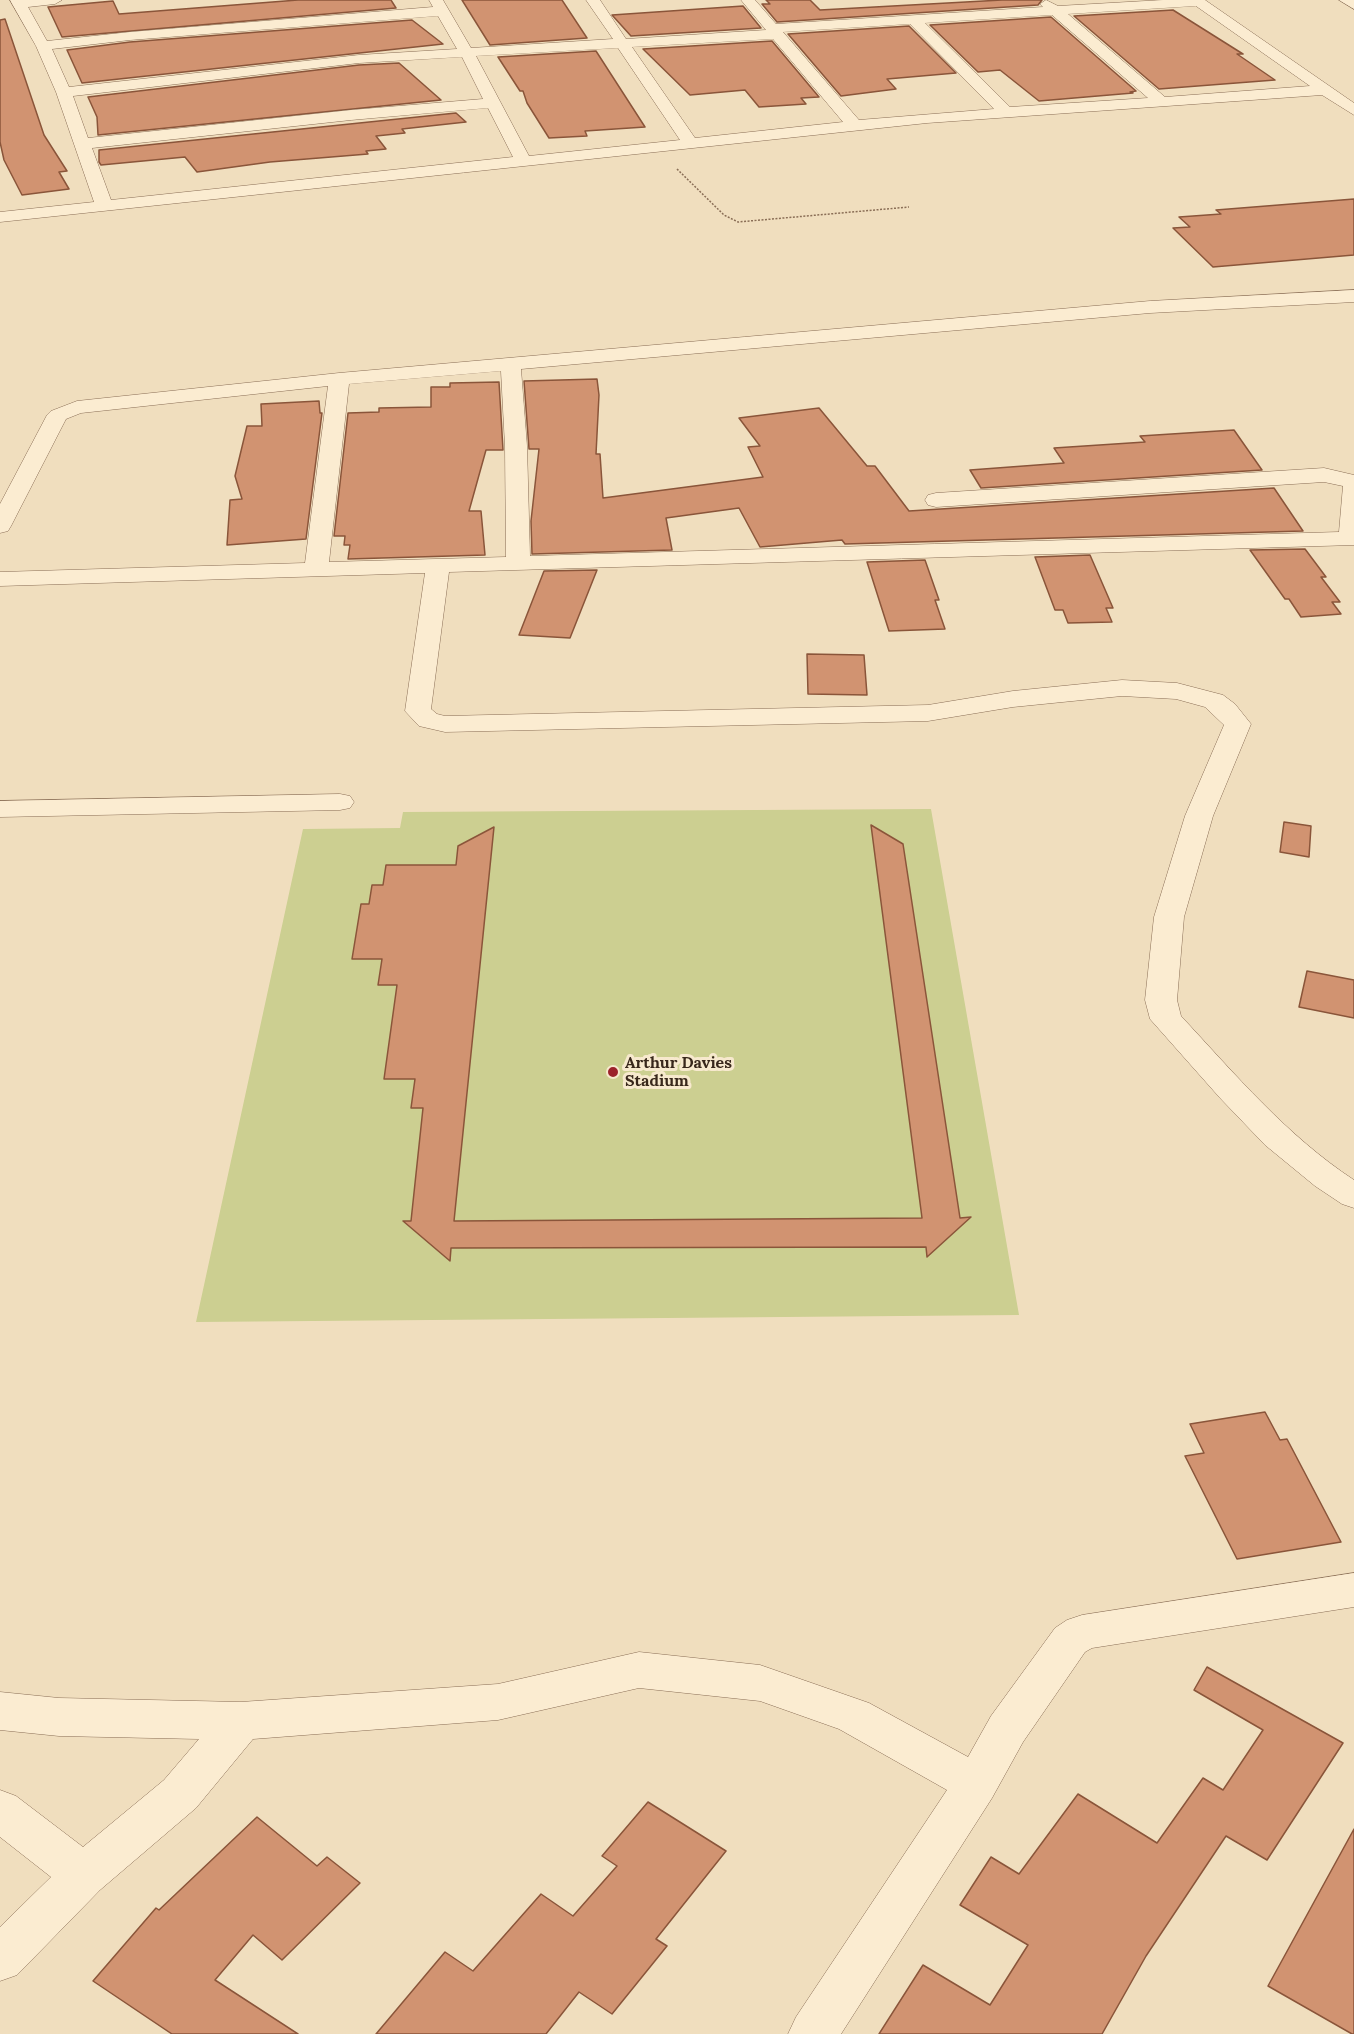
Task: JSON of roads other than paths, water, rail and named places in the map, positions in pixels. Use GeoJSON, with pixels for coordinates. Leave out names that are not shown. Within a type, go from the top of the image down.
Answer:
{"type":"FeatureCollection","features":[{"type":"Feature","properties":{"kind":"street"},"geometry":{"type":"LineString","coordinates":[[55,0],[17,8],[43,46],[64,92],[104,206]]}},
{"type":"Feature","properties":{"kind":"street"},"geometry":{"type":"LineString","coordinates":[[593,0],[690,143]]}},
{"type":"Feature","properties":{"kind":"street"},"geometry":{"type":"LineString","coordinates":[[748,0],[854,125]]}},
{"type":"Feature","properties":{"kind":"street"},"geometry":{"type":"LineString","coordinates":[[1041,0],[1161,100]]}},
{"type":"Feature","properties":{"kind":"street"},"geometry":{"type":"LineString","coordinates":[[1346,0],[1354,5]]}},
{"type":"Feature","properties":{"kind":"street"},"geometry":{"type":"LineString","coordinates":[[64,92],[304,65],[625,44],[911,20],[1198,1],[1354,110]]}},
{"type":"Feature","properties":{"kind":"street"},"geometry":{"type":"LineString","coordinates":[[43,46],[439,6],[467,53],[523,160]]}},
{"type":"Feature","properties":{"kind":"street"},"geometry":{"type":"LineString","coordinates":[[895,7],[1005,111]]}},
{"type":"Feature","properties":{"kind":"street"},"geometry":{"type":"LineString","coordinates":[[0,217],[854,125],[1005,111],[1354,88]]}},
{"type":"Feature","properties":{"kind":"street"},"geometry":{"type":"LineString","coordinates":[[81,144],[351,115],[493,103]]}},
{"type":"Feature","properties":{"kind":"street"},"geometry":{"type":"LineString","coordinates":[[0,526],[58,415],[66,410],[107,402],[339,379],[1083,313],[1354,296]]}},
{"type":"Feature","properties":{"kind":"street"},"geometry":{"type":"LineString","coordinates":[[511,365],[516,446],[518,564]]}},
{"type":"Feature","properties":{"kind":"street"},"geometry":{"type":"LineString","coordinates":[[316,571],[339,379]]}},
{"type":"Feature","properties":{"kind":"street"},"geometry":{"type":"LineString","coordinates":[[0,579],[1352,538],[1354,483],[1324,475],[936,500]]}},
{"type":"Feature","properties":{"kind":"street"},"geometry":{"type":"LineString","coordinates":[[438,567],[418,711],[428,720],[445,724],[928,713],[1013,699],[1122,688],[1177,691],[1214,701],[1226,710],[1238,724],[1199,816],[1169,917],[1161,1000],[1166,1019],[1289,1149],[1323,1177],[1354,1196]]}},
{"type":"Feature","properties":{"kind":"street"},"geometry":{"type":"LineString","coordinates":[[0,809],[340,802]]}},
{"type":"Feature","properties":{"kind":"street"},"geometry":{"type":"LineString","coordinates":[[813,2034],[976,1784],[1007,1729],[1070,1640],[1082,1632],[1354,1590]]}},
{"type":"Feature","properties":{"kind":"street"},"geometry":{"type":"LineString","coordinates":[[0,1711],[59,1717],[241,1721],[498,1702],[639,1670],[760,1683],[854,1716],[976,1784]]}},
{"type":"Feature","properties":{"kind":"street"},"geometry":{"type":"LineString","coordinates":[[0,1959],[84,1875],[180,1794],[241,1721]]}},
{"type":"Feature","properties":{"kind":"street"},"geometry":{"type":"LineString","coordinates":[[0,1810],[84,1875]]}},
{"type":"Feature","properties":{"kind":"place","name":"Arthur Davies Stadium"},"geometry":{"type":"Point","coordinates":[613,1072]}}]}
